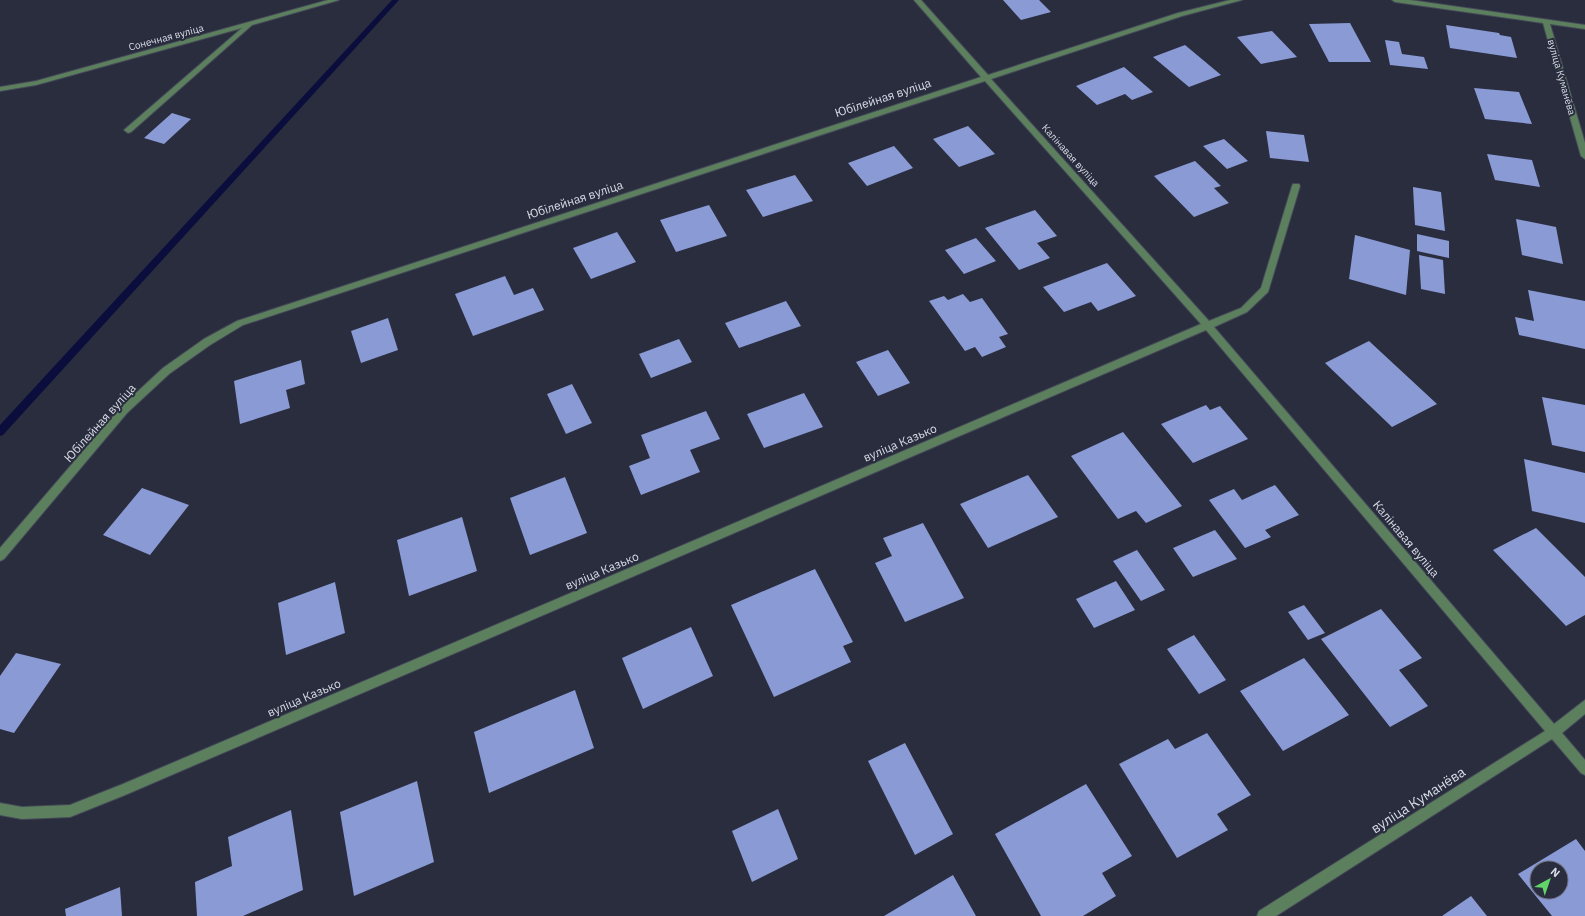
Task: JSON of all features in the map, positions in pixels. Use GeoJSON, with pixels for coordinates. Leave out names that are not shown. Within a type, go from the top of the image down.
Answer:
{"type":"FeatureCollection","features":[{"type":"Feature","properties":{"kind":"street","name":"Сонечная вуліца"},"geometry":{"type":"LineString","coordinates":[[0,89],[36,83],[336,0]]}},
{"type":"Feature","properties":{"kind":"street","name":"Калінавая вуліца"},"geometry":{"type":"LineString","coordinates":[[917,0],[1208,326],[1585,769]]}},
{"type":"Feature","properties":{"kind":"street","name":"Юбілейная вуліца"},"geometry":{"type":"LineString","coordinates":[[0,556],[124,410],[166,371],[207,342],[240,324],[1180,14],[1239,0]]}},
{"type":"Feature","properties":{"kind":"street"},"geometry":{"type":"LineString","coordinates":[[1395,0],[1585,27]]}},
{"type":"Feature","properties":{"kind":"street","name":"вуліца Куманёва"},"geometry":{"type":"LineString","coordinates":[[1546,22],[1585,156]]}},
{"type":"Feature","properties":{"kind":"street"},"geometry":{"type":"LineString","coordinates":[[128,130],[252,23]]}},
{"type":"Feature","properties":{"kind":"street"},"geometry":{"type":"LineString","coordinates":[[1208,326],[1244,310],[1265,290],[1296,186]]}},
{"type":"Feature","properties":{"kind":"street","name":"вуліца Казько"},"geometry":{"type":"LineString","coordinates":[[0,809],[22,812],[70,811],[124,790],[1208,326]]}},
{"type":"Feature","properties":{"kind":"street","name":"вуліца Куманёва"},"geometry":{"type":"LineString","coordinates":[[1264,916],[1553,732],[1585,706]]}},
{"type":"Feature","properties":{"kind":"building"},"geometry":{"type":"Polygon","coordinates":[[[1003,0],[1039,0],[1051,12],[1021,20],[1003,0]]]}},
{"type":"Feature","properties":{"kind":"building"},"geometry":{"type":"Polygon","coordinates":[[[1350,23],[1371,62],[1329,62],[1309,24],[1350,23]]]}},
{"type":"Feature","properties":{"kind":"building"},"geometry":{"type":"Polygon","coordinates":[[[1446,25],[1499,33],[1500,35],[1511,37],[1517,58],[1450,48],[1446,25]]]}},
{"type":"Feature","properties":{"kind":"building"},"geometry":{"type":"Polygon","coordinates":[[[1272,31],[1297,57],[1261,64],[1237,37],[1272,31]]]}},
{"type":"Feature","properties":{"kind":"building"},"geometry":{"type":"Polygon","coordinates":[[[1385,40],[1399,42],[1402,54],[1424,57],[1428,69],[1390,65],[1385,40]]]}},
{"type":"Feature","properties":{"kind":"building"},"geometry":{"type":"Polygon","coordinates":[[[1185,45],[1221,75],[1189,87],[1153,57],[1185,45]]]}},
{"type":"Feature","properties":{"kind":"building"},"geometry":{"type":"Polygon","coordinates":[[[1124,67],[1153,92],[1132,100],[1125,94],[1097,105],[1076,86],[1124,67]]]}},
{"type":"Feature","properties":{"kind":"building"},"geometry":{"type":"Polygon","coordinates":[[[1474,88],[1519,92],[1532,124],[1485,119],[1474,88]]]}},
{"type":"Feature","properties":{"kind":"building"},"geometry":{"type":"Polygon","coordinates":[[[172,113],[191,119],[164,144],[144,138],[172,113]]]}},
{"type":"Feature","properties":{"kind":"building"},"geometry":{"type":"Polygon","coordinates":[[[968,126],[995,154],[959,167],[933,139],[968,126]]]}},
{"type":"Feature","properties":{"kind":"building"},"geometry":{"type":"Polygon","coordinates":[[[1266,131],[1304,135],[1309,162],[1270,158],[1266,131]]]}},
{"type":"Feature","properties":{"kind":"building"},"geometry":{"type":"Polygon","coordinates":[[[1224,139],[1248,161],[1227,169],[1203,146],[1224,139]]]}},
{"type":"Feature","properties":{"kind":"building"},"geometry":{"type":"Polygon","coordinates":[[[894,146],[913,168],[867,186],[848,163],[894,146]]]}},
{"type":"Feature","properties":{"kind":"building"},"geometry":{"type":"Polygon","coordinates":[[[1487,154],[1532,160],[1540,187],[1495,180],[1487,154]]]}},
{"type":"Feature","properties":{"kind":"building"},"geometry":{"type":"Polygon","coordinates":[[[1195,161],[1221,186],[1214,188],[1229,203],[1194,217],[1154,176],[1195,161]]]}},
{"type":"Feature","properties":{"kind":"building"},"geometry":{"type":"Polygon","coordinates":[[[795,175],[813,201],[763,217],[746,190],[795,175]]]}},
{"type":"Feature","properties":{"kind":"building"},"geometry":{"type":"Polygon","coordinates":[[[1413,187],[1441,192],[1445,231],[1415,225],[1413,187]]]}},
{"type":"Feature","properties":{"kind":"building"},"geometry":{"type":"Polygon","coordinates":[[[709,205],[727,236],[676,252],[660,220],[709,205]]]}},
{"type":"Feature","properties":{"kind":"building"},"geometry":{"type":"Polygon","coordinates":[[[1035,210],[1057,236],[1037,243],[1050,258],[1019,270],[985,228],[1035,210]]]}},
{"type":"Feature","properties":{"kind":"building"},"geometry":{"type":"Polygon","coordinates":[[[1516,219],[1556,227],[1563,264],[1522,255],[1516,219]]]}},
{"type":"Feature","properties":{"kind":"building"},"geometry":{"type":"Polygon","coordinates":[[[617,232],[636,262],[591,279],[573,248],[617,232]]]}},
{"type":"Feature","properties":{"kind":"building"},"geometry":{"type":"Polygon","coordinates":[[[1417,234],[1449,241],[1449,258],[1417,251],[1417,234]]]}},
{"type":"Feature","properties":{"kind":"building"},"geometry":{"type":"Polygon","coordinates":[[[1355,235],[1410,250],[1406,295],[1349,279],[1355,235]]]}},
{"type":"Feature","properties":{"kind":"building"},"geometry":{"type":"Polygon","coordinates":[[[976,238],[996,261],[964,274],[945,250],[976,238]]]}},
{"type":"Feature","properties":{"kind":"building"},"geometry":{"type":"Polygon","coordinates":[[[1419,255],[1443,260],[1445,294],[1421,289],[1419,255]]]}},
{"type":"Feature","properties":{"kind":"building"},"geometry":{"type":"Polygon","coordinates":[[[1107,263],[1136,296],[1098,311],[1091,302],[1064,312],[1043,287],[1107,263]]]}},
{"type":"Feature","properties":{"kind":"building"},"geometry":{"type":"Polygon","coordinates":[[[505,276],[514,295],[533,288],[544,310],[473,336],[455,294],[505,276]]]}},
{"type":"Feature","properties":{"kind":"building"},"geometry":{"type":"Polygon","coordinates":[[[1528,290],[1585,301],[1585,349],[1519,335],[1515,317],[1534,321],[1528,290]]]}},
{"type":"Feature","properties":{"kind":"building"},"geometry":{"type":"Polygon","coordinates":[[[963,294],[970,302],[982,298],[1008,334],[999,337],[1006,347],[982,357],[975,347],[965,351],[929,301],[944,296],[948,300],[963,294]]]}},
{"type":"Feature","properties":{"kind":"building"},"geometry":{"type":"Polygon","coordinates":[[[786,301],[801,326],[739,348],[725,323],[786,301]]]}},
{"type":"Feature","properties":{"kind":"building"},"geometry":{"type":"Polygon","coordinates":[[[388,318],[398,350],[361,363],[351,331],[388,318]]]}},
{"type":"Feature","properties":{"kind":"building"},"geometry":{"type":"Polygon","coordinates":[[[679,339],[692,362],[651,378],[639,354],[679,339]]]}},
{"type":"Feature","properties":{"kind":"building"},"geometry":{"type":"Polygon","coordinates":[[[1369,341],[1437,404],[1392,427],[1325,363],[1369,341]]]}},
{"type":"Feature","properties":{"kind":"building"},"geometry":{"type":"Polygon","coordinates":[[[888,350],[910,383],[878,396],[856,362],[888,350]]]}},
{"type":"Feature","properties":{"kind":"building"},"geometry":{"type":"Polygon","coordinates":[[[301,360],[305,384],[286,390],[290,408],[240,424],[234,381],[301,360]]]}},
{"type":"Feature","properties":{"kind":"building"},"geometry":{"type":"Polygon","coordinates":[[[572,384],[592,423],[566,434],[547,394],[572,384]]]}},
{"type":"Feature","properties":{"kind":"building"},"geometry":{"type":"Polygon","coordinates":[[[804,393],[823,427],[764,448],[747,414],[804,393]]]}},
{"type":"Feature","properties":{"kind":"building"},"geometry":{"type":"Polygon","coordinates":[[[1542,397],[1585,405],[1585,452],[1552,445],[1542,397]]]}},
{"type":"Feature","properties":{"kind":"building"},"geometry":{"type":"Polygon","coordinates":[[[1206,405],[1210,410],[1220,406],[1248,439],[1193,463],[1161,424],[1206,405]]]}},
{"type":"Feature","properties":{"kind":"building"},"geometry":{"type":"Polygon","coordinates":[[[706,411],[720,439],[690,450],[700,472],[641,495],[629,466],[650,458],[641,435],[706,411]]]}},
{"type":"Feature","properties":{"kind":"building"},"geometry":{"type":"Polygon","coordinates":[[[1123,432],[1182,506],[1146,523],[1136,511],[1118,519],[1071,456],[1123,432]]]}},
{"type":"Feature","properties":{"kind":"building"},"geometry":{"type":"Polygon","coordinates":[[[1524,459],[1585,473],[1585,523],[1532,511],[1524,459]]]}},
{"type":"Feature","properties":{"kind":"building"},"geometry":{"type":"Polygon","coordinates":[[[1028,475],[1058,517],[988,548],[960,504],[1028,475]]]}},
{"type":"Feature","properties":{"kind":"building"},"geometry":{"type":"Polygon","coordinates":[[[565,477],[587,533],[530,555],[510,498],[565,477]]]}},
{"type":"Feature","properties":{"kind":"building"},"geometry":{"type":"Polygon","coordinates":[[[1275,485],[1299,515],[1265,530],[1271,537],[1245,548],[1209,500],[1234,489],[1242,500],[1275,485]]]}},
{"type":"Feature","properties":{"kind":"building"},"geometry":{"type":"Polygon","coordinates":[[[142,488],[189,505],[150,555],[103,535],[142,488]]]}},
{"type":"Feature","properties":{"kind":"building"},"geometry":{"type":"Polygon","coordinates":[[[462,517],[477,571],[409,596],[397,540],[462,517]]]}},
{"type":"Feature","properties":{"kind":"building"},"geometry":{"type":"Polygon","coordinates":[[[923,523],[964,598],[905,622],[875,563],[892,556],[883,538],[923,523]]]}},
{"type":"Feature","properties":{"kind":"building"},"geometry":{"type":"Polygon","coordinates":[[[1536,528],[1585,577],[1585,615],[1566,626],[1493,550],[1536,528]]]}},
{"type":"Feature","properties":{"kind":"building"},"geometry":{"type":"Polygon","coordinates":[[[1215,530],[1237,559],[1193,577],[1173,548],[1215,530]]]}},
{"type":"Feature","properties":{"kind":"building"},"geometry":{"type":"Polygon","coordinates":[[[1137,550],[1165,590],[1141,601],[1113,561],[1137,550]]]}},
{"type":"Feature","properties":{"kind":"building"},"geometry":{"type":"Polygon","coordinates":[[[815,569],[853,642],[843,646],[851,662],[774,697],[731,605],[815,569]]]}},
{"type":"Feature","properties":{"kind":"building"},"geometry":{"type":"Polygon","coordinates":[[[1116,581],[1135,610],[1094,628],[1076,599],[1116,581]]]}},
{"type":"Feature","properties":{"kind":"building"},"geometry":{"type":"Polygon","coordinates":[[[335,582],[345,633],[286,655],[278,603],[335,582]]]}},
{"type":"Feature","properties":{"kind":"building"},"geometry":{"type":"Polygon","coordinates":[[[1304,605],[1325,633],[1308,640],[1288,612],[1304,605]]]}},
{"type":"Feature","properties":{"kind":"building"},"geometry":{"type":"Polygon","coordinates":[[[1381,609],[1422,658],[1399,670],[1428,706],[1390,727],[1321,639],[1381,609]]]}},
{"type":"Feature","properties":{"kind":"building"},"geometry":{"type":"Polygon","coordinates":[[[691,627],[713,676],[643,709],[622,658],[691,627]]]}},
{"type":"Feature","properties":{"kind":"building"},"geometry":{"type":"Polygon","coordinates":[[[1194,635],[1226,680],[1199,694],[1167,649],[1194,635]]]}},
{"type":"Feature","properties":{"kind":"building"},"geometry":{"type":"Polygon","coordinates":[[[16,653],[61,664],[14,733],[0,729],[0,676],[16,653]]]}},
{"type":"Feature","properties":{"kind":"building"},"geometry":{"type":"Polygon","coordinates":[[[1304,658],[1349,715],[1283,751],[1240,691],[1304,658]]]}},
{"type":"Feature","properties":{"kind":"building"},"geometry":{"type":"Polygon","coordinates":[[[575,690],[594,748],[489,793],[474,732],[575,690]]]}},
{"type":"Feature","properties":{"kind":"building"},"geometry":{"type":"Polygon","coordinates":[[[1207,733],[1251,795],[1217,814],[1228,830],[1177,858],[1119,764],[1168,739],[1175,749],[1207,733]]]}},
{"type":"Feature","properties":{"kind":"building"},"geometry":{"type":"Polygon","coordinates":[[[905,743],[953,834],[915,855],[868,761],[905,743]]]}},
{"type":"Feature","properties":{"kind":"building"},"geometry":{"type":"Polygon","coordinates":[[[417,781],[434,862],[354,896],[340,812],[417,781]]]}},
{"type":"Feature","properties":{"kind":"building"},"geometry":{"type":"Polygon","coordinates":[[[1086,784],[1132,856],[1102,873],[1116,896],[1083,916],[1041,916],[995,834],[1086,784]]]}},
{"type":"Feature","properties":{"kind":"building"},"geometry":{"type":"Polygon","coordinates":[[[778,809],[798,859],[752,882],[732,831],[778,809]]]}},
{"type":"Feature","properties":{"kind":"building"},"geometry":{"type":"Polygon","coordinates":[[[291,810],[303,890],[243,916],[197,916],[195,882],[232,866],[228,837],[291,810]]]}},
{"type":"Feature","properties":{"kind":"building"},"geometry":{"type":"Polygon","coordinates":[[[1576,839],[1585,851],[1585,916],[1552,916],[1539,900],[1569,900],[1569,860],[1541,860],[1576,839]]]}},
{"type":"Feature","properties":{"kind":"building"},"geometry":{"type":"Polygon","coordinates":[[[1529,867],[1529,888],[1518,874],[1529,867]]]}},
{"type":"Feature","properties":{"kind":"building"},"geometry":{"type":"Polygon","coordinates":[[[953,875],[976,916],[884,916],[953,875]]]}},
{"type":"Feature","properties":{"kind":"building"},"geometry":{"type":"Polygon","coordinates":[[[120,887],[122,916],[66,916],[65,909],[120,887]]]}},
{"type":"Feature","properties":{"kind":"building"},"geometry":{"type":"Polygon","coordinates":[[[1471,896],[1487,916],[1442,916],[1471,896]]]}},
{"type":"Feature","properties":{"kind":"waterway"},"geometry":{"type":"LineString","coordinates":[[0,432],[396,0]]}}]}
